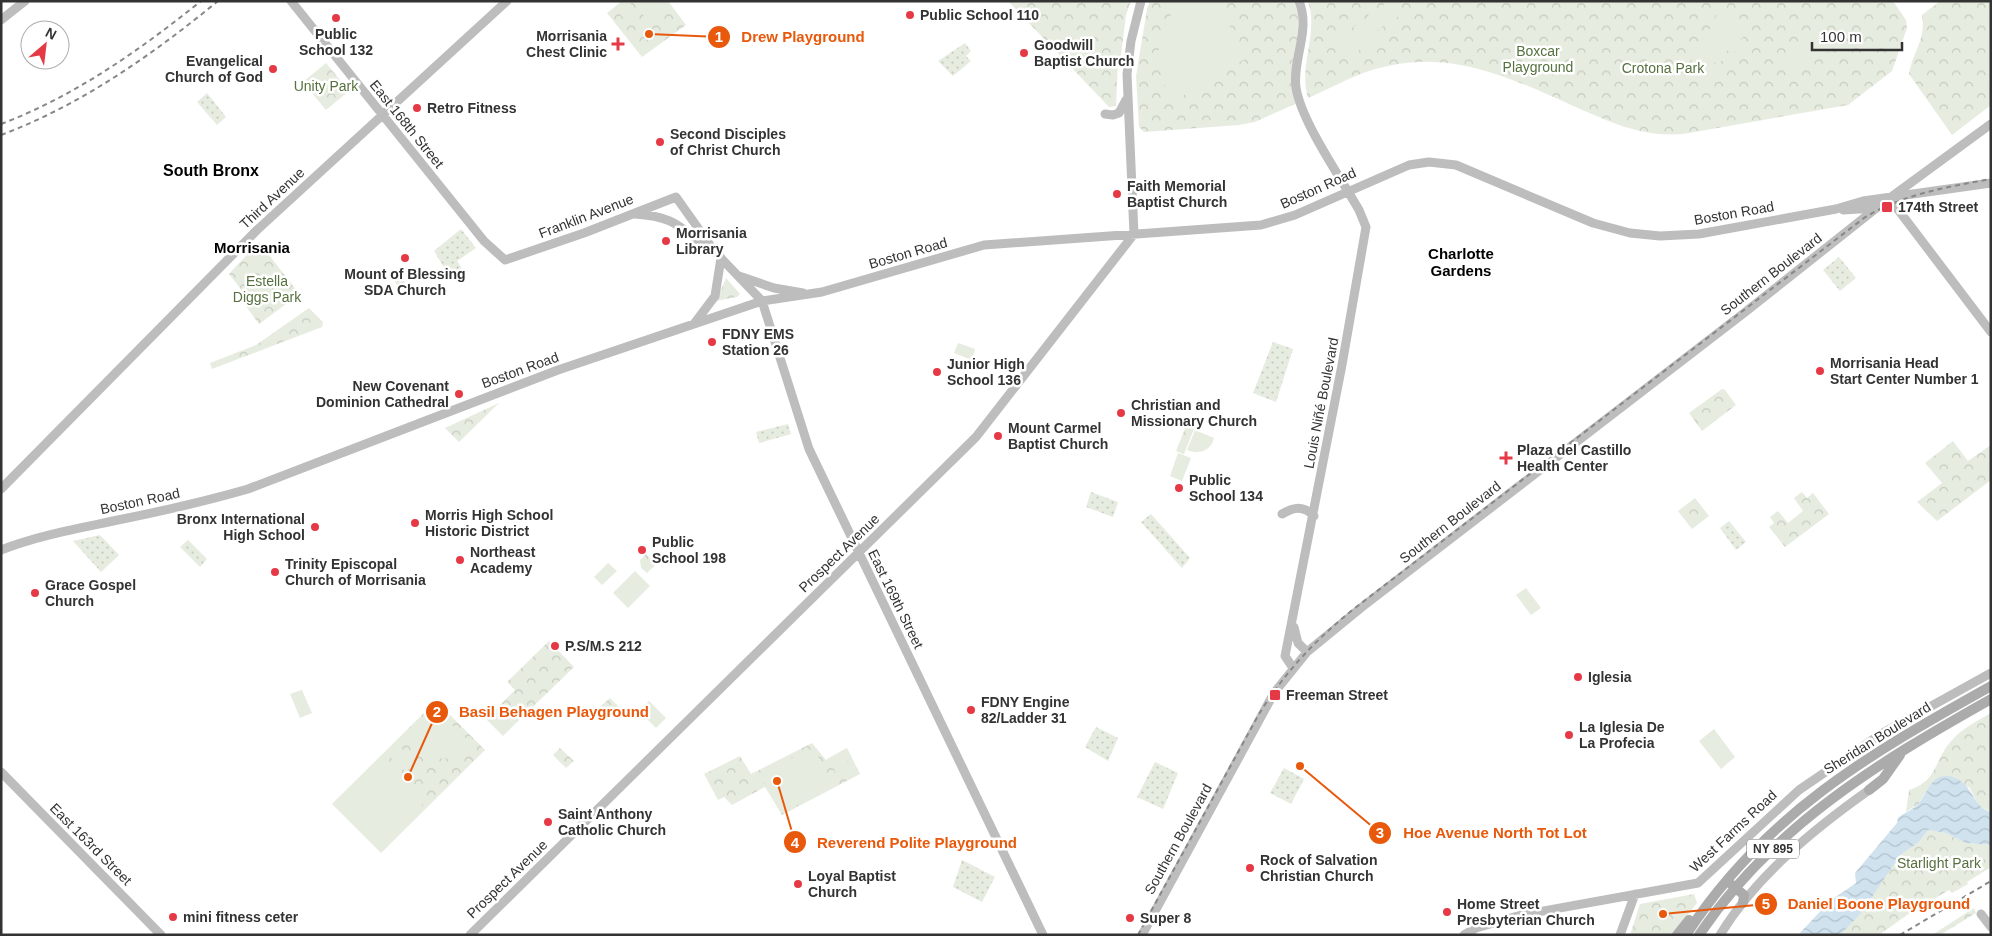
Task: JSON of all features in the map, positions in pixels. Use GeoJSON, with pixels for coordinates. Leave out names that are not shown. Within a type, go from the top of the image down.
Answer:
{"type":"FeatureCollection","features":[{"type":"Feature","properties":{"kind":"main road"},"geometry":{"type":"LineString","coordinates":[[1,20],[25,1]]}},
{"type":"Feature","properties":{"kind":"main road","name":"East 168th Street"},"geometry":{"type":"LineString","coordinates":[[291,1],[484,241],[505,260]]}},
{"type":"Feature","properties":{"kind":"main road","name":"Third Avenue"},"geometry":{"type":"LineString","coordinates":[[1,489],[254,233],[507,1]]}},
{"type":"Feature","properties":{"kind":"main road"},"geometry":{"type":"LineString","coordinates":[[1134,234],[1130,140],[1126,100],[1130,49],[1141,1]]}},
{"type":"Feature","properties":{"kind":"main road","name":"Louis Niñé Boulevard"},"geometry":{"type":"LineString","coordinates":[[1293,668],[1285,656],[1314,516],[1366,232],[1364,219],[1302,110],[1296,82],[1304,28],[1304,16],[1299,1]]}},
{"type":"Feature","properties":{"kind":"main road"},"geometry":{"type":"LineString","coordinates":[[1105,114],[1113,115],[1118,113],[1126,100]]}},
{"type":"Feature","properties":{"kind":"main road","name":"Southern Boulevard"},"geometry":{"type":"LineString","coordinates":[[1142,935],[1274,693],[1307,652],[1362,606],[1732,323],[1876,208],[1991,124]]}},
{"type":"Feature","properties":{"kind":"main road","name":"Boston Road"},"geometry":{"type":"LineString","coordinates":[[1,550],[49,535],[197,504],[248,489],[558,370],[762,301],[810,294],[984,245],[1261,224],[1295,215],[1409,164],[1429,162],[1463,168],[1592,223],[1630,233],[1660,236],[1699,234],[1836,209]]}},
{"type":"Feature","properties":{"kind":"main road"},"geometry":{"type":"LineString","coordinates":[[1907,196],[1915,189],[1920,176]]}},
{"type":"Feature","properties":{"kind":"main road"},"geometry":{"type":"LineString","coordinates":[[1836,209],[1863,202],[1991,183]]}},
{"type":"Feature","properties":{"kind":"main road","name":"Franklin Avenue"},"geometry":{"type":"LineString","coordinates":[[505,260],[676,197]]}},
{"type":"Feature","properties":{"kind":"main road","name":"East 169th Street"},"geometry":{"type":"LineString","coordinates":[[676,197],[718,255],[762,301],[809,449],[1042,935]]}},
{"type":"Feature","properties":{"kind":"main road"},"geometry":{"type":"LineString","coordinates":[[1890,199],[1991,332]]}},
{"type":"Feature","properties":{"kind":"main road"},"geometry":{"type":"LineString","coordinates":[[1836,209],[1857,210],[1876,208]]}},
{"type":"Feature","properties":{"kind":"main road","name":"East 169th Street"},"geometry":{"type":"LineString","coordinates":[[632,214],[670,220],[686,229],[718,255]]}},
{"type":"Feature","properties":{"kind":"main road","name":"Prospect Avenue"},"geometry":{"type":"LineString","coordinates":[[470,935],[976,438],[1134,234]]}},
{"type":"Feature","properties":{"kind":"main road"},"geometry":{"type":"LineString","coordinates":[[694,324],[715,296],[718,255]]}},
{"type":"Feature","properties":{"kind":"main road"},"geometry":{"type":"LineString","coordinates":[[736,275],[774,288],[810,294]]}},
{"type":"Feature","properties":{"kind":"main road"},"geometry":{"type":"LineString","coordinates":[[1282,514],[1293,508],[1300,508],[1314,516]]}},
{"type":"Feature","properties":{"kind":"main road"},"geometry":{"type":"LineString","coordinates":[[1293,624],[1298,643],[1307,652]]}},
{"type":"Feature","properties":{"kind":"main road","name":"West Farms Road"},"geometry":{"type":"LineString","coordinates":[[1464,935],[1476,928],[1521,915],[1695,884],[1715,869],[1790,797],[1853,752],[1902,722],[1991,673]]}},
{"type":"Feature","properties":{"kind":"main road","name":"Sheridan Boulevard"},"geometry":{"type":"LineString","coordinates":[[1686,935],[1709,899],[1768,836],[1837,778],[1899,738],[1991,686]]}},
{"type":"Feature","properties":{"kind":"main road","name":"Sheridan Boulevard"},"geometry":{"type":"LineString","coordinates":[[1699,935],[1735,888],[1771,850],[1826,802],[1867,772],[1991,699]]}},
{"type":"Feature","properties":{"kind":"main road"},"geometry":{"type":"LineString","coordinates":[[1720,935],[1743,903],[1806,839],[1881,781],[1893,762],[1909,746]]}},
{"type":"Feature","properties":{"kind":"main road","name":"East 163rd Street"},"geometry":{"type":"LineString","coordinates":[[1,772],[161,935]]}},
{"type":"Feature","properties":{"kind":"main road"},"geometry":{"type":"LineString","coordinates":[[1726,880],[1744,895],[1743,903]]}},
{"type":"Feature","properties":{"kind":"main road"},"geometry":{"type":"LineString","coordinates":[[1620,935],[1635,894]]}},
{"type":"Feature","properties":{"kind":"main road"},"geometry":{"type":"LineString","coordinates":[[1677,935],[1709,899]]}},
{"type":"Feature","properties":{"kind":"main road"},"geometry":{"type":"LineString","coordinates":[[1981,914],[1991,927]]}},
{"type":"Feature","properties":{"kind":"green space"},"geometry":{"type":"Polygon","coordinates":[[[622,1],[668,1],[686,25],[642,57],[607,13],[622,1]]]}},
{"type":"Feature","properties":{"kind":"green space"},"geometry":{"type":"Polygon","coordinates":[[[629,1],[637,13],[626,22],[616,8],[629,1]]]}},
{"type":"Feature","properties":{"kind":"green space"},"geometry":{"type":"Polygon","coordinates":[[[656,1],[667,1],[669,4],[647,20],[641,12],[656,1]]]}},
{"type":"Feature","properties":{"kind":"green space"},"geometry":{"type":"Polygon","coordinates":[[[1008,1],[1131,1],[1126,15],[1121,55],[1118,59],[1116,106],[1109,107],[1008,1]]]}},
{"type":"Feature","properties":{"kind":"green space"},"geometry":{"type":"Polygon","coordinates":[[[1150,1],[1294,1],[1298,14],[1298,27],[1292,78],[1297,103],[1255,122],[1239,125],[1144,132],[1139,127],[1136,76],[1150,1]]]}},
{"type":"Feature","properties":{"kind":"green space"},"geometry":{"type":"Polygon","coordinates":[[[1180,1],[1215,1],[1246,54],[1245,59],[1172,102],[1161,74],[1159,50],[1165,27],[1180,1]]]}},
{"type":"Feature","properties":{"kind":"green space","name":"Crotona Park"},"geometry":{"type":"Polygon","coordinates":[[[1308,1],[1893,1],[1906,20],[1907,28],[1892,71],[1848,105],[1683,134],[1668,134],[1629,128],[1500,75],[1448,63],[1421,62],[1393,65],[1363,73],[1308,98],[1305,74],[1311,13],[1308,1]]]}},
{"type":"Feature","properties":{"kind":"green space"},"geometry":{"type":"Polygon","coordinates":[[[1390,1],[1399,16],[1377,30],[1368,15],[1390,1]]]}},
{"type":"Feature","properties":{"kind":"green space"},"geometry":{"type":"Polygon","coordinates":[[[1940,1],[1991,1],[1991,105],[1952,135],[1909,74],[1921,39],[1922,15],[1940,1]]]}},
{"type":"Feature","properties":{"kind":"green space"},"geometry":{"type":"Polygon","coordinates":[[[1721,8],[1750,25],[1742,39],[1713,22],[1721,8]]]}},
{"type":"Feature","properties":{"kind":"green space"},"geometry":{"type":"Polygon","coordinates":[[[1365,20],[1377,40],[1364,47],[1353,27],[1365,20]]]}},
{"type":"Feature","properties":{"kind":"green space"},"geometry":{"type":"Polygon","coordinates":[[[1713,23],[1742,40],[1734,54],[1705,38],[1713,23]]]}},
{"type":"Feature","properties":{"kind":"green space"},"geometry":{"type":"Polygon","coordinates":[[[1823,28],[1836,46],[1797,74],[1784,56],[1823,28]]]}},
{"type":"Feature","properties":{"kind":"green space"},"geometry":{"type":"Polygon","coordinates":[[[1348,30],[1360,50],[1348,57],[1336,37],[1348,30]]]}},
{"type":"Feature","properties":{"kind":"green space"},"geometry":{"type":"Polygon","coordinates":[[[1704,41],[1726,53],[1719,65],[1697,53],[1704,41]]]}},
{"type":"Feature","properties":{"kind":"green space"},"geometry":{"type":"Polygon","coordinates":[[[965,43],[971,51],[966,56],[971,61],[953,76],[938,61],[965,43]]]}},
{"type":"Feature","properties":{"kind":"green space"},"geometry":{"type":"Polygon","coordinates":[[[1094,53],[1103,62],[1089,76],[1080,67],[1094,53]]]}},
{"type":"Feature","properties":{"kind":"green space"},"geometry":{"type":"Polygon","coordinates":[[[1695,55],[1717,67],[1710,80],[1688,67],[1695,55]]]}},
{"type":"Feature","properties":{"kind":"green space","name":"Unity Park"},"geometry":{"type":"Polygon","coordinates":[[[326,63],[349,91],[326,110],[303,82],[326,63]]]}},
{"type":"Feature","properties":{"kind":"green space"},"geometry":{"type":"Polygon","coordinates":[[[207,93],[226,117],[217,125],[197,102],[207,93]]]}},
{"type":"Feature","properties":{"kind":"green space"},"geometry":{"type":"Polygon","coordinates":[[[461,229],[476,248],[457,261],[464,272],[450,277],[434,251],[461,229]]]}},
{"type":"Feature","properties":{"kind":"green space","name":"Estella Diggs Park"},"geometry":{"type":"Polygon","coordinates":[[[259,242],[297,291],[297,296],[259,324],[243,302],[247,297],[229,274],[259,242]]]}},
{"type":"Feature","properties":{"kind":"green space"},"geometry":{"type":"Polygon","coordinates":[[[1839,257],[1856,278],[1840,291],[1823,270],[1839,257]]]}},
{"type":"Feature","properties":{"kind":"green space"},"geometry":{"type":"Polygon","coordinates":[[[401,273],[409,293],[401,296],[393,276],[401,273]]]}},
{"type":"Feature","properties":{"kind":"green space"},"geometry":{"type":"Polygon","coordinates":[[[726,278],[740,294],[737,297],[716,301],[726,278]]]}},
{"type":"Feature","properties":{"kind":"green space"},"geometry":{"type":"Polygon","coordinates":[[[309,308],[323,322],[322,327],[212,369],[210,363],[256,345],[309,308]]]}},
{"type":"Feature","properties":{"kind":"green space"},"geometry":{"type":"Polygon","coordinates":[[[1273,342],[1293,349],[1276,402],[1253,393],[1273,342]]]}},
{"type":"Feature","properties":{"kind":"green space"},"geometry":{"type":"Polygon","coordinates":[[[958,343],[975,349],[972,360],[954,353],[958,343]]]}},
{"type":"Feature","properties":{"kind":"green space"},"geometry":{"type":"Polygon","coordinates":[[[1722,389],[1725,390],[1736,405],[1702,431],[1689,413],[1722,389]]]}},
{"type":"Feature","properties":{"kind":"green space"},"geometry":{"type":"Polygon","coordinates":[[[499,403],[459,442],[445,428],[499,403]]]}},
{"type":"Feature","properties":{"kind":"green space"},"geometry":{"type":"Polygon","coordinates":[[[788,424],[791,434],[759,443],[756,432],[788,424]]]}},
{"type":"Feature","properties":{"kind":"green space"},"geometry":{"type":"Polygon","coordinates":[[[1186,426],[1194,429],[1184,454],[1176,451],[1186,426]]]}},
{"type":"Feature","properties":{"kind":"green space"},"geometry":{"type":"Polygon","coordinates":[[[1195,430],[1214,438],[1210,446],[1204,451],[1187,450],[1195,430]]]}},
{"type":"Feature","properties":{"kind":"green space"},"geometry":{"type":"Polygon","coordinates":[[[1953,441],[1968,461],[1991,445],[1991,480],[1937,521],[1917,502],[1942,483],[1925,463],[1953,441]]]}},
{"type":"Feature","properties":{"kind":"green space"},"geometry":{"type":"Polygon","coordinates":[[[1178,453],[1191,458],[1182,481],[1170,476],[1178,453]]]}},
{"type":"Feature","properties":{"kind":"green space"},"geometry":{"type":"Polygon","coordinates":[[[1091,492],[1118,502],[1113,517],[1086,507],[1091,492]]]}},
{"type":"Feature","properties":{"kind":"green space"},"geometry":{"type":"Polygon","coordinates":[[[1802,492],[1807,498],[1813,493],[1829,514],[1785,547],[1769,527],[1774,523],[1770,517],[1778,511],[1788,523],[1803,511],[1794,498],[1802,492]]]}},
{"type":"Feature","properties":{"kind":"green space"},"geometry":{"type":"Polygon","coordinates":[[[1695,498],[1709,516],[1692,529],[1678,511],[1695,498]]]}},
{"type":"Feature","properties":{"kind":"green space"},"geometry":{"type":"Polygon","coordinates":[[[1151,514],[1190,558],[1182,568],[1141,522],[1151,514]]]}},
{"type":"Feature","properties":{"kind":"green space"},"geometry":{"type":"Polygon","coordinates":[[[1729,521],[1746,542],[1736,550],[1720,528],[1729,521]]]}},
{"type":"Feature","properties":{"kind":"green space"},"geometry":{"type":"Polygon","coordinates":[[[100,535],[119,555],[101,572],[73,541],[100,535]]]}},
{"type":"Feature","properties":{"kind":"green space"},"geometry":{"type":"Polygon","coordinates":[[[188,540],[207,559],[200,567],[180,547],[188,540]]]}},
{"type":"Feature","properties":{"kind":"green space"},"geometry":{"type":"Polygon","coordinates":[[[646,554],[656,564],[647,573],[641,568],[640,560],[646,554]]]}},
{"type":"Feature","properties":{"kind":"green space"},"geometry":{"type":"Polygon","coordinates":[[[608,563],[617,571],[602,585],[594,577],[608,563]]]}},
{"type":"Feature","properties":{"kind":"green space"},"geometry":{"type":"Polygon","coordinates":[[[635,571],[650,586],[628,608],[613,593],[635,571]]]}},
{"type":"Feature","properties":{"kind":"green space"},"geometry":{"type":"Polygon","coordinates":[[[1526,588],[1541,608],[1531,615],[1516,595],[1526,588]]]}},
{"type":"Feature","properties":{"kind":"green space"},"geometry":{"type":"Polygon","coordinates":[[[549,641],[574,667],[515,724],[498,707],[515,690],[507,682],[549,641]]]}},
{"type":"Feature","properties":{"kind":"green space"},"geometry":{"type":"Polygon","coordinates":[[[302,690],[312,713],[300,718],[290,694],[302,690]]]}},
{"type":"Feature","properties":{"kind":"green space"},"geometry":{"type":"Polygon","coordinates":[[[610,698],[620,708],[610,717],[600,707],[610,698]]]}},
{"type":"Feature","properties":{"kind":"green space"},"geometry":{"type":"Polygon","coordinates":[[[436,701],[485,750],[381,853],[332,804],[436,701]]]}},
{"type":"Feature","properties":{"kind":"green space"},"geometry":{"type":"Polygon","coordinates":[[[649,701],[666,718],[656,728],[639,711],[649,701]]]}},
{"type":"Feature","properties":{"kind":"green space"},"geometry":{"type":"Polygon","coordinates":[[[498,707],[515,724],[503,736],[486,719],[498,707]]]}},
{"type":"Feature","properties":{"kind":"green space"},"geometry":{"type":"Polygon","coordinates":[[[436,710],[474,746],[462,759],[424,758],[405,740],[436,710]]]}},
{"type":"Feature","properties":{"kind":"green space","name":"Starlight Park"},"geometry":{"type":"Polygon","coordinates":[[[1991,713],[1991,812],[1979,806],[1969,787],[1933,781],[1918,804],[1906,812],[1909,790],[1918,787],[1929,778],[1947,746],[1956,736],[1991,713]]]}},
{"type":"Feature","properties":{"kind":"green space"},"geometry":{"type":"Polygon","coordinates":[[[1096,727],[1118,738],[1108,761],[1085,747],[1096,727]]]}},
{"type":"Feature","properties":{"kind":"green space"},"geometry":{"type":"Polygon","coordinates":[[[1714,729],[1735,757],[1721,769],[1699,741],[1714,729]]]}},
{"type":"Feature","properties":{"kind":"green space"},"geometry":{"type":"Polygon","coordinates":[[[812,743],[826,760],[847,748],[860,774],[782,815],[765,787],[732,805],[724,797],[718,800],[704,774],[740,756],[751,774],[812,743]]]}},
{"type":"Feature","properties":{"kind":"green space"},"geometry":{"type":"Polygon","coordinates":[[[397,744],[415,762],[406,772],[387,754],[397,744]]]}},
{"type":"Feature","properties":{"kind":"green space"},"geometry":{"type":"Polygon","coordinates":[[[560,748],[574,761],[566,768],[553,755],[560,748]]]}},
{"type":"Feature","properties":{"kind":"green space"},"geometry":{"type":"Polygon","coordinates":[[[808,749],[824,765],[829,776],[829,786],[791,809],[781,809],[763,780],[765,772],[808,749]]]}},
{"type":"Feature","properties":{"kind":"green space"},"geometry":{"type":"Polygon","coordinates":[[[845,749],[851,759],[833,769],[827,759],[845,749]]]}},
{"type":"Feature","properties":{"kind":"green space"},"geometry":{"type":"Polygon","coordinates":[[[381,757],[423,800],[422,809],[378,848],[333,803],[381,757]]]}},
{"type":"Feature","properties":{"kind":"green space"},"geometry":{"type":"Polygon","coordinates":[[[852,760],[858,770],[839,780],[834,770],[852,760]]]}},
{"type":"Feature","properties":{"kind":"green space"},"geometry":{"type":"Polygon","coordinates":[[[1155,762],[1178,773],[1163,809],[1137,797],[1155,762]]]}},
{"type":"Feature","properties":{"kind":"green space"},"geometry":{"type":"Polygon","coordinates":[[[1284,768],[1304,779],[1291,804],[1270,793],[1284,768]]]}},
{"type":"Feature","properties":{"kind":"green space","name":"Starlight Park"},"geometry":{"type":"Polygon","coordinates":[[[1928,830],[1946,833],[1966,843],[1991,845],[1991,867],[1967,882],[1968,884],[1952,893],[1949,890],[1907,915],[1879,935],[1840,935],[1900,855],[1919,842],[1928,830]]]}},
{"type":"Feature","properties":{"kind":"green space"},"geometry":{"type":"Polygon","coordinates":[[[962,860],[995,877],[982,902],[953,887],[962,860]]]}},
{"type":"Feature","properties":{"kind":"green space"},"geometry":{"type":"Polygon","coordinates":[[[1694,894],[1697,903],[1672,935],[1630,935],[1640,904],[1694,894]]]}},
{"type":"Feature","properties":{"kind":"green space","name":"Starlight Park"},"geometry":{"type":"Polygon","coordinates":[[[1974,908],[1976,913],[1940,935],[1932,935],[1974,908]]]}},
{"type":"Feature","properties":{"kind":"water"},"geometry":{"type":"Polygon","coordinates":[[[1942,776],[1949,776],[1964,783],[1979,805],[1991,812],[1991,845],[1966,843],[1946,833],[1928,830],[1919,842],[1900,855],[1862,912],[1841,934],[1798,935],[1830,901],[1856,883],[1855,873],[1897,823],[1898,818],[1918,804],[1933,781],[1942,776]]]}},
{"type":"Feature","properties":{"kind":"railway"},"geometry":{"type":"LineString","coordinates":[[1,124],[28,113],[81,86],[130,54],[201,1]]}},
{"type":"Feature","properties":{"kind":"railway"},"geometry":{"type":"LineString","coordinates":[[1,135],[59,109],[115,77],[168,40],[218,1]]}},
{"type":"Feature","properties":{"kind":"railway"},"geometry":{"type":"LineString","coordinates":[[1138,935],[1259,714],[1279,684],[1302,657],[1341,620],[1864,218],[1894,203],[1926,192],[1991,179]]}},
{"type":"Feature","properties":{"kind":"railway"},"geometry":{"type":"LineString","coordinates":[[1900,935],[1991,881]]}},
{"type":"Feature","properties":{"kind":"place","name":"Public School 110"},"geometry":{"type":"Point","coordinates":[910,15]}},
{"type":"Feature","properties":{"kind":"place","name":"Public School 132"},"geometry":{"type":"Point","coordinates":[336,18]}},
{"type":"Feature","properties":{"kind":"place","name":"Drew Playground"},"geometry":{"type":"Point","coordinates":[649,34]}},
{"type":"Feature","properties":{"kind":"place","name":"Morrisania Chest Clinic"},"geometry":{"type":"Point","coordinates":[618,44]}},
{"type":"Feature","properties":{"kind":"place","name":"Goodwill Baptist Church"},"geometry":{"type":"Point","coordinates":[1024,53]}},
{"type":"Feature","properties":{"kind":"place","name":"Evangelical Church of God"},"geometry":{"type":"Point","coordinates":[273,69]}},
{"type":"Feature","properties":{"kind":"place","name":"Retro Fitness"},"geometry":{"type":"Point","coordinates":[417,108]}},
{"type":"Feature","properties":{"kind":"place","name":"Second Disciples of Christ Church"},"geometry":{"type":"Point","coordinates":[660,142]}},
{"type":"Feature","properties":{"kind":"place","name":"Faith Memorial Baptist Church"},"geometry":{"type":"Point","coordinates":[1117,194]}},
{"type":"Feature","properties":{"kind":"place","name":"174th Street"},"geometry":{"type":"Point","coordinates":[1887,207]}},
{"type":"Feature","properties":{"kind":"place","name":"Morrisania Library"},"geometry":{"type":"Point","coordinates":[666,241]}},
{"type":"Feature","properties":{"kind":"place","name":"Mount of Blessing SDA Church"},"geometry":{"type":"Point","coordinates":[405,258]}},
{"type":"Feature","properties":{"kind":"place","name":"FDNY EMS Station 26"},"geometry":{"type":"Point","coordinates":[712,342]}},
{"type":"Feature","properties":{"kind":"place","name":"Morrisania Head Start Center Number 1"},"geometry":{"type":"Point","coordinates":[1820,371]}},
{"type":"Feature","properties":{"kind":"place","name":"Junior High School 136"},"geometry":{"type":"Point","coordinates":[937,372]}},
{"type":"Feature","properties":{"kind":"place","name":"New Covenant Dominion Cathedral"},"geometry":{"type":"Point","coordinates":[459,394]}},
{"type":"Feature","properties":{"kind":"place","name":"Christian and Missionary Church"},"geometry":{"type":"Point","coordinates":[1121,413]}},
{"type":"Feature","properties":{"kind":"place","name":"Mount Carmel Baptist Church"},"geometry":{"type":"Point","coordinates":[998,436]}},
{"type":"Feature","properties":{"kind":"place","name":"Plaza del Castillo Health Center"},"geometry":{"type":"Point","coordinates":[1506,458]}},
{"type":"Feature","properties":{"kind":"place","name":"Public School 134"},"geometry":{"type":"Point","coordinates":[1179,488]}},
{"type":"Feature","properties":{"kind":"place","name":"Morris High School Historic District"},"geometry":{"type":"Point","coordinates":[415,523]}},
{"type":"Feature","properties":{"kind":"place","name":"Bronx International High School"},"geometry":{"type":"Point","coordinates":[315,527]}},
{"type":"Feature","properties":{"kind":"place","name":"Public School 198"},"geometry":{"type":"Point","coordinates":[642,550]}},
{"type":"Feature","properties":{"kind":"place","name":"Northeast Academy"},"geometry":{"type":"Point","coordinates":[460,560]}},
{"type":"Feature","properties":{"kind":"place","name":"Trinity Episcopal Church of Morrisania"},"geometry":{"type":"Point","coordinates":[275,572]}},
{"type":"Feature","properties":{"kind":"place","name":"Grace Gospel Church"},"geometry":{"type":"Point","coordinates":[35,593]}},
{"type":"Feature","properties":{"kind":"place","name":"P.S/M.S 212"},"geometry":{"type":"Point","coordinates":[555,646]}},
{"type":"Feature","properties":{"kind":"place","name":"Iglesia"},"geometry":{"type":"Point","coordinates":[1578,677]}},
{"type":"Feature","properties":{"kind":"place","name":"Freeman Street"},"geometry":{"type":"Point","coordinates":[1275,695]}},
{"type":"Feature","properties":{"kind":"place","name":"FDNY Engine 82/Ladder 31"},"geometry":{"type":"Point","coordinates":[971,710]}},
{"type":"Feature","properties":{"kind":"place","name":"La Iglesia De La Profecia"},"geometry":{"type":"Point","coordinates":[1569,735]}},
{"type":"Feature","properties":{"kind":"place","name":"Hoe Avenue North Tot Lot"},"geometry":{"type":"Point","coordinates":[1300,766]}},
{"type":"Feature","properties":{"kind":"place","name":"Basil Behagen Playground"},"geometry":{"type":"Point","coordinates":[408,777]}},
{"type":"Feature","properties":{"kind":"place","name":"Reverend Polite Playground"},"geometry":{"type":"Point","coordinates":[777,781]}},
{"type":"Feature","properties":{"kind":"place","name":"Saint Anthony Catholic Church"},"geometry":{"type":"Point","coordinates":[548,822]}},
{"type":"Feature","properties":{"kind":"place","name":"Rock of Salvation Christian Church"},"geometry":{"type":"Point","coordinates":[1250,868]}},
{"type":"Feature","properties":{"kind":"place","name":"Loyal Baptist Church"},"geometry":{"type":"Point","coordinates":[798,884]}},
{"type":"Feature","properties":{"kind":"place","name":"Home Street Presbyterian Church"},"geometry":{"type":"Point","coordinates":[1447,912]}},
{"type":"Feature","properties":{"kind":"place","name":"Daniel Boone Playground"},"geometry":{"type":"Point","coordinates":[1663,914]}},
{"type":"Feature","properties":{"kind":"place","name":"mini fitness ceter"},"geometry":{"type":"Point","coordinates":[173,917]}},
{"type":"Feature","properties":{"kind":"place","name":"Super 8"},"geometry":{"type":"Point","coordinates":[1130,918]}},
{"type":"Feature","properties":{"kind":"district","name":"South Bronx"},"geometry":{"type":"Point","coordinates":[211,170]}},
{"type":"Feature","properties":{"kind":"district","name":"Morrisania"},"geometry":{"type":"Point","coordinates":[252,248]}},
{"type":"Feature","properties":{"kind":"district","name":"Charlotte Gardens"},"geometry":{"type":"Point","coordinates":[1461,262]}},
{"type":"Feature","properties":{"kind":"park label","name":"Boxcar Playground"},"geometry":{"type":"Point","coordinates":[1538,59]}}]}
